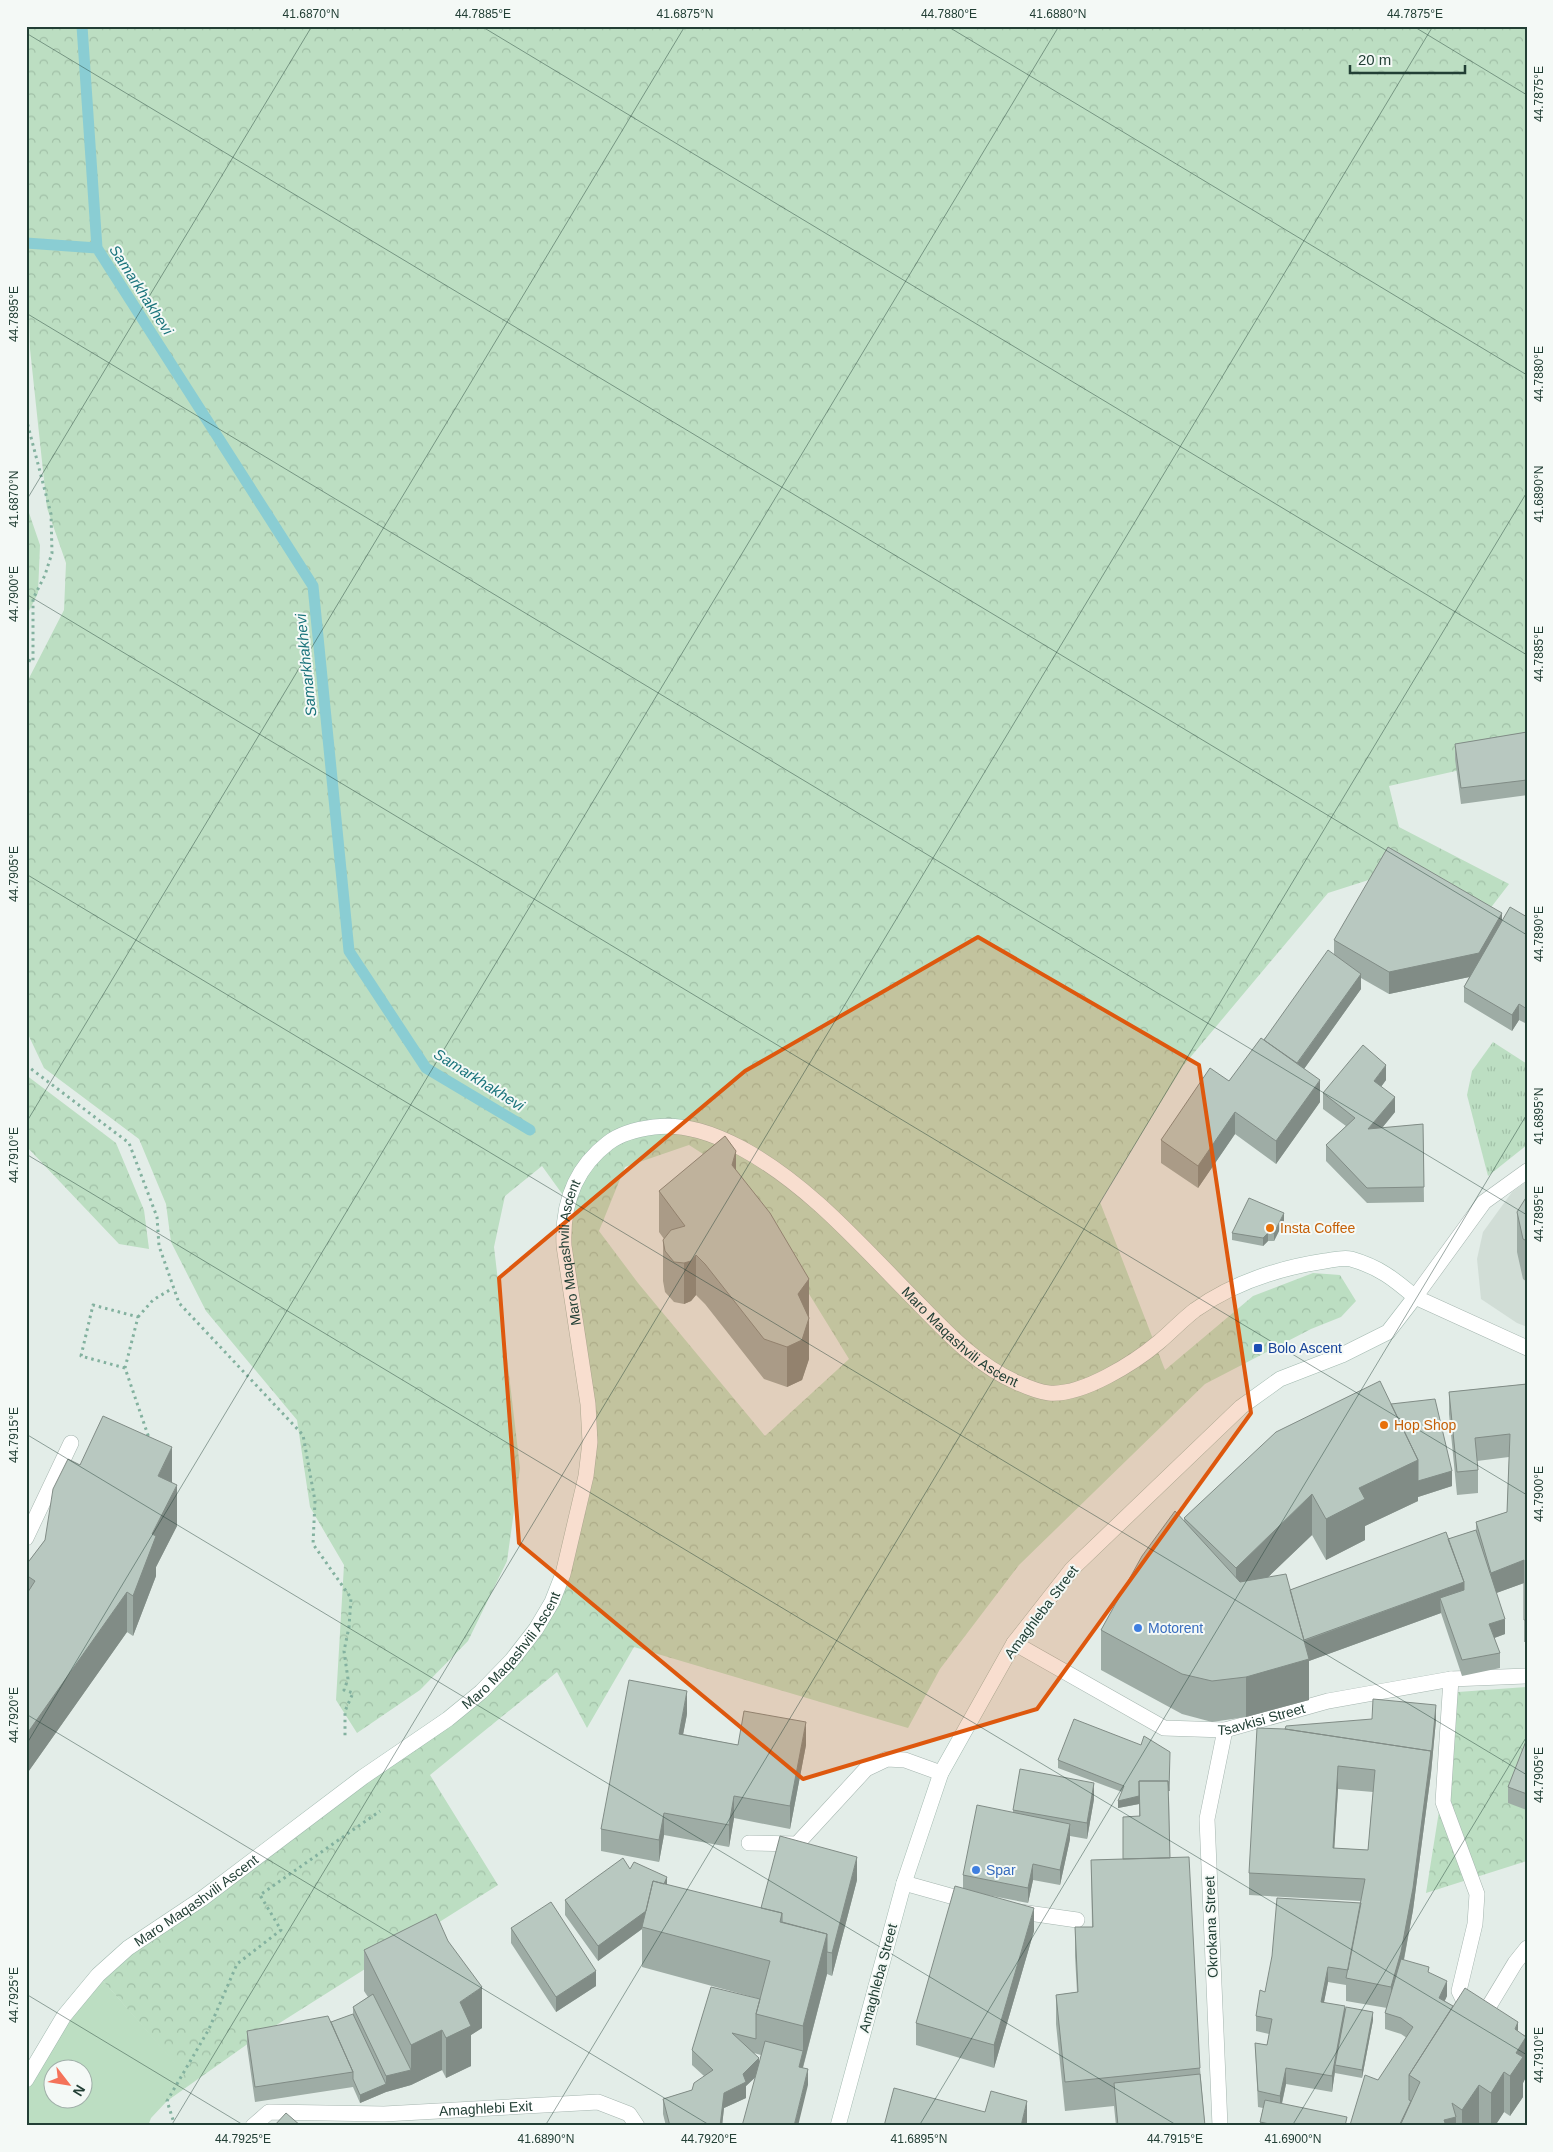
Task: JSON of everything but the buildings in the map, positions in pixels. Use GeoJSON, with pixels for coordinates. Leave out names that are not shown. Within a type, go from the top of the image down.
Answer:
{"type":"FeatureCollection","features":[{"type":"Feature","properties":{"kind":"main road","name":"Maro Maqashvili Ascent"},"geometry":{"type":"LineString","coordinates":[[26,2080],[64,2016],[82,1992],[104,1969],[128,1948],[203,1898],[363,1777],[448,1719],[481,1692],[512,1660],[536,1629],[552,1602],[563,1574],[586,1476],[590,1442],[588,1404],[564,1246],[563,1226],[568,1202],[577,1177],[592,1155],[613,1139],[637,1130],[662,1126],[691,1128],[722,1139],[755,1156],[790,1180],[824,1208],[944,1330],[974,1357],[998,1375],[1048,1393],[1071,1392],[1119,1370],[1157,1344],[1196,1310],[1242,1283],[1282,1269],[1348,1258],[1388,1273],[1415,1297]]}},
{"type":"Feature","properties":{"kind":"main road"},"geometry":{"type":"LineString","coordinates":[[1527,1171],[1484,1202],[1415,1297],[1527,1348]]}},
{"type":"Feature","properties":{"kind":"main road","name":"Amaghleba Street"},"geometry":{"type":"LineString","coordinates":[[838,2126],[904,1883],[941,1773],[1014,1643],[1072,1569],[1241,1407],[1280,1379],[1342,1355],[1388,1332],[1415,1297]]}},
{"type":"Feature","properties":{"kind":"main road"},"geometry":{"type":"LineString","coordinates":[[26,1538],[71,1443]]}},
{"type":"Feature","properties":{"kind":"main road","name":"Tsavkisi Street"},"geometry":{"type":"LineString","coordinates":[[1014,1643],[1164,1728],[1224,1730],[1328,1701],[1451,1679],[1527,1676]]}},
{"type":"Feature","properties":{"kind":"main road"},"geometry":{"type":"LineString","coordinates":[[1451,1679],[1443,1802],[1477,1894],[1475,1924],[1459,1991],[1476,2026],[1490,2035]]}},
{"type":"Feature","properties":{"kind":"main road","name":"Okrokana Street"},"geometry":{"type":"LineString","coordinates":[[1220,2126],[1207,1819],[1224,1730]]}},
{"type":"Feature","properties":{"kind":"main road"},"geometry":{"type":"LineString","coordinates":[[749,1843],[797,1844],[866,1769],[887,1759],[905,1760],[941,1773]]}},
{"type":"Feature","properties":{"kind":"main road"},"geometry":{"type":"LineString","coordinates":[[904,1883],[944,1895],[994,1906],[1077,1920]]}},
{"type":"Feature","properties":{"kind":"main road"},"geometry":{"type":"LineString","coordinates":[[1476,2026],[1515,1963],[1527,1948]]}},
{"type":"Feature","properties":{"kind":"main road","name":"Amaghlebi Exit"},"geometry":{"type":"LineString","coordinates":[[253,2126],[269,2112],[384,2114],[598,2102],[629,2114],[637,2126]]}},
{"type":"Feature","properties":{"kind":"main road"},"geometry":{"type":"LineString","coordinates":[[371,2126],[384,2114]]}},
{"type":"Feature","properties":{"kind":"path"},"geometry":{"type":"LineString","coordinates":[[26,418],[51,514],[52,553],[46,575],[33,599],[32,662],[26,659]]}},
{"type":"Feature","properties":{"kind":"path"},"geometry":{"type":"LineString","coordinates":[[26,1065],[129,1143],[157,1217],[159,1246],[179,1303],[303,1435],[315,1501],[313,1544],[351,1598],[349,1627],[344,1651],[348,1679],[344,1690],[352,1693],[345,1711],[345,1739]]}},
{"type":"Feature","properties":{"kind":"path"},"geometry":{"type":"LineString","coordinates":[[152,1445],[124,1368],[138,1317],[153,1300],[173,1288]]}},
{"type":"Feature","properties":{"kind":"path"},"geometry":{"type":"LineString","coordinates":[[124,1368],[80,1356],[93,1306],[138,1317]]}},
{"type":"Feature","properties":{"kind":"path"},"geometry":{"type":"LineString","coordinates":[[175,2126],[167,2101],[209,2029],[237,1964],[281,1930],[260,1895],[380,1811]]}},
{"type":"Feature","properties":{"kind":"highlighted area"},"geometry":{"type":"Polygon","coordinates":[[[978,937],[1199,1065],[1251,1413],[1037,1709],[803,1779],[519,1543],[499,1278],[745,1071],[978,937]]]}},
{"type":"Feature","properties":{"kind":"shaded area"},"geometry":{"type":"Polygon","coordinates":[[[1527,1181],[1527,1327],[1517,1323],[1481,1299],[1477,1259],[1483,1232],[1512,1192],[1527,1181]]]}},
{"type":"Feature","properties":{"kind":"green space"},"geometry":{"type":"Polygon","coordinates":[[[26,26],[1527,26],[1527,755],[1389,786],[1399,827],[1509,884],[1476,927],[1378,877],[1328,893],[1183,1066],[1100,1202],[1165,1370],[1253,1296],[1313,1273],[1340,1275],[1356,1301],[1341,1317],[1311,1329],[1205,1384],[1019,1565],[940,1669],[908,1728],[634,1647],[587,1728],[557,1672],[430,1775],[498,1885],[259,2036],[167,2101],[184,2074],[98,1975],[481,1692],[552,1602],[590,1442],[564,1246],[568,1202],[542,1166],[505,1196],[494,1247],[520,1468],[507,1561],[468,1641],[420,1690],[357,1733],[336,1700],[344,1565],[310,1507],[297,1420],[206,1311],[171,1242],[166,1204],[139,1139],[44,1068],[26,1030],[26,684],[64,610],[66,563],[47,508],[30,349],[29,311],[26,289],[26,26]],[[689,1145],[625,1167],[599,1231],[638,1283],[765,1436],[849,1359],[736,1175],[689,1145]]]}},
{"type":"Feature","properties":{"kind":"green space"},"geometry":{"type":"Polygon","coordinates":[[[26,504],[40,545],[38,593],[26,617],[26,504]]]}},
{"type":"Feature","properties":{"kind":"green space"},"geometry":{"type":"Polygon","coordinates":[[[1493,1042],[1527,1064],[1527,1145],[1488,1176],[1467,1095],[1472,1071],[1493,1042]]]}},
{"type":"Feature","properties":{"kind":"green space"},"geometry":{"type":"Polygon","coordinates":[[[26,1075],[116,1143],[144,1210],[149,1249],[119,1244],[26,1146],[26,1075]]]}},
{"type":"Feature","properties":{"kind":"green space"},"geometry":{"type":"Polygon","coordinates":[[[1527,1687],[1527,1861],[1426,1893],[1458,1692],[1527,1687]]]}},
{"type":"Feature","properties":{"kind":"green space"},"geometry":{"type":"Polygon","coordinates":[[[98,1975],[185,2074],[167,2101],[151,2118],[148,2126],[26,2126],[26,2080],[98,1975]]]}},
{"type":"Feature","properties":{"kind":"waterway"},"geometry":{"type":"LineString","coordinates":[[82,26],[97,248]]}},
{"type":"Feature","properties":{"kind":"waterway","name":"Samarkhakhevi"},"geometry":{"type":"LineString","coordinates":[[26,243],[97,248],[313,586],[349,951],[426,1068],[530,1130]]}},
{"type":"Feature","properties":{"kind":"place","name":"Insta Coffee"},"geometry":{"type":"Point","coordinates":[1270,1228]}},
{"type":"Feature","properties":{"kind":"place","name":"Bolo Ascent"},"geometry":{"type":"Point","coordinates":[1258,1348]}},
{"type":"Feature","properties":{"kind":"place","name":"Hop Shop"},"geometry":{"type":"Point","coordinates":[1384,1425]}},
{"type":"Feature","properties":{"kind":"place","name":"Motorent"},"geometry":{"type":"Point","coordinates":[1138,1628]}},
{"type":"Feature","properties":{"kind":"place","name":"Spar"},"geometry":{"type":"Point","coordinates":[976,1870]}}]}
